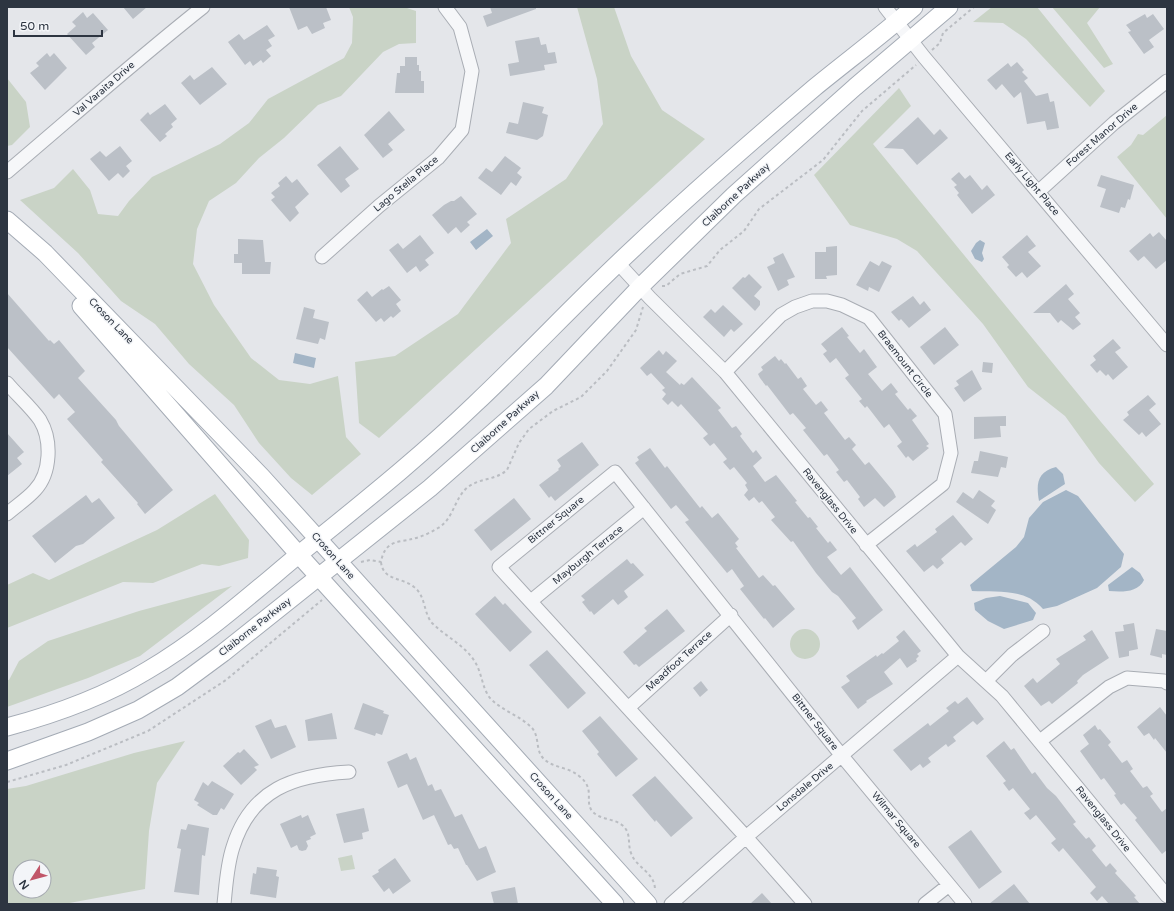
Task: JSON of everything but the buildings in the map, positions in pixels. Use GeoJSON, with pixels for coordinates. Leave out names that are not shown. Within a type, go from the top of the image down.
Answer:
{"type":"FeatureCollection","features":[{"type":"Feature","properties":{"kind":"main road"},"geometry":{"type":"LineString","coordinates":[[7,727],[43,718],[86,702],[148,670],[185,646],[252,594],[402,470],[473,406],[618,263],[726,164],[816,87],[914,7]]}},
{"type":"Feature","properties":{"kind":"main road","name":"Claiborne Parkway"},"geometry":{"type":"LineString","coordinates":[[7,761],[88,732],[138,710],[177,687],[223,653],[337,560],[430,488],[546,386],[640,287],[734,195],[910,39],[949,7]]}},
{"type":"Feature","properties":{"kind":"main road","name":"Croson Lane"},"geometry":{"type":"LineString","coordinates":[[7,220],[45,254],[262,477],[337,560],[653,899]]}},
{"type":"Feature","properties":{"kind":"main road","name":"Croson Lane"},"geometry":{"type":"LineString","coordinates":[[7,220],[298,555],[615,904]]}},
{"type":"Feature","properties":{"kind":"street","name":"Val Varaita Drive"},"geometry":{"type":"LineString","coordinates":[[7,172],[86,106],[127,68],[203,7]]}},
{"type":"Feature","properties":{"kind":"street","name":"Lago Stella Place"},"geometry":{"type":"LineString","coordinates":[[322,257],[379,206],[438,158],[462,130],[472,70],[460,27],[445,7]]}},
{"type":"Feature","properties":{"kind":"street","name":"Early Light Place"},"geometry":{"type":"LineString","coordinates":[[885,7],[910,39],[1167,345]]}},
{"type":"Feature","properties":{"kind":"street","name":"Forest Manor Drive"},"geometry":{"type":"LineString","coordinates":[[1038,192],[1114,123],[1167,81]]}},
{"type":"Feature","properties":{"kind":"street","name":"Ravenglass Drive"},"geometry":{"type":"LineString","coordinates":[[618,263],[650,298],[725,372],[958,656],[1002,696],[1167,896]]}},
{"type":"Feature","properties":{"kind":"street","name":"Braemount Circle"},"geometry":{"type":"LineString","coordinates":[[725,372],[781,315],[795,307],[812,302],[827,301],[842,305],[869,318],[945,414],[951,452],[943,484],[866,545]]}},
{"type":"Feature","properties":{"kind":"street"},"geometry":{"type":"LineString","coordinates":[[7,383],[40,421],[47,441],[48,458],[45,473],[36,489],[7,514]]}},
{"type":"Feature","properties":{"kind":"street","name":"Bittner Square"},"geometry":{"type":"LineString","coordinates":[[746,837],[499,567],[558,517],[616,472],[842,756]]}},
{"type":"Feature","properties":{"kind":"street","name":"Mayburgh Terrace"},"geometry":{"type":"LineString","coordinates":[[531,601],[644,508]]}},
{"type":"Feature","properties":{"kind":"street","name":"Meadfoot Terrace"},"geometry":{"type":"LineString","coordinates":[[628,708],[731,615]]}},
{"type":"Feature","properties":{"kind":"street"},"geometry":{"type":"LineString","coordinates":[[986,681],[1012,655],[1043,631]]}},
{"type":"Feature","properties":{"kind":"street","name":"Lonsdale Drive"},"geometry":{"type":"LineString","coordinates":[[670,904],[958,656]]}},
{"type":"Feature","properties":{"kind":"street"},"geometry":{"type":"LineString","coordinates":[[1040,741],[1109,687],[1127,678],[1164,681],[1167,683]]}},
{"type":"Feature","properties":{"kind":"street","name":"Wilmar Square"},"geometry":{"type":"LineString","coordinates":[[842,756],[965,904]]}},
{"type":"Feature","properties":{"kind":"street"},"geometry":{"type":"LineString","coordinates":[[224,904],[233,846],[240,829],[260,802],[272,792],[295,779],[321,773],[349,772]]}},
{"type":"Feature","properties":{"kind":"street"},"geometry":{"type":"LineString","coordinates":[[746,837],[805,904]]}},
{"type":"Feature","properties":{"kind":"street"},"geometry":{"type":"LineString","coordinates":[[925,904],[949,884]]}},
{"type":"Feature","properties":{"kind":"path"},"geometry":{"type":"LineString","coordinates":[[381,562],[386,574],[413,586],[418,590],[422,595],[428,618],[470,655],[475,662],[489,696],[510,714],[531,728],[536,736],[539,751],[543,759],[579,776],[589,787],[590,806],[593,811],[603,818],[618,822],[624,826],[629,837],[630,853],[654,881],[655,890],[653,899]]}},
{"type":"Feature","properties":{"kind":"shaded area"},"geometry":{"type":"Polygon","coordinates":[[[349,7],[404,7],[416,11],[416,43],[399,44],[383,52],[341,96],[318,105],[284,138],[259,158],[236,183],[209,201],[197,229],[193,264],[214,305],[251,358],[279,380],[310,384],[338,376],[346,437],[361,454],[312,495],[291,478],[259,443],[234,405],[189,364],[155,324],[121,301],[78,253],[20,200],[54,188],[73,169],[90,190],[98,214],[118,216],[129,201],[152,177],[220,144],[249,123],[268,99],[344,58],[352,43],[353,17],[349,7]]]}},
{"type":"Feature","properties":{"kind":"shaded area"},"geometry":{"type":"Polygon","coordinates":[[[577,7],[614,7],[631,56],[662,110],[705,139],[379,438],[359,423],[355,362],[395,356],[458,314],[511,243],[506,219],[566,179],[603,124],[597,79],[577,7]]]}},
{"type":"Feature","properties":{"kind":"shaded area"},"geometry":{"type":"Polygon","coordinates":[[[992,7],[1037,7],[1105,91],[1090,107],[1026,39],[1003,23],[973,22],[992,7]]]}},
{"type":"Feature","properties":{"kind":"shaded area"},"geometry":{"type":"Polygon","coordinates":[[[1052,7],[1100,7],[1087,23],[1113,64],[1104,68],[1052,7]]]}},
{"type":"Feature","properties":{"kind":"shaded area"},"geometry":{"type":"Polygon","coordinates":[[[7,78],[26,102],[30,127],[12,145],[7,146],[7,78]]]}},
{"type":"Feature","properties":{"kind":"shaded area"},"geometry":{"type":"Polygon","coordinates":[[[899,88],[911,106],[873,144],[1101,422],[1154,484],[1135,502],[1099,463],[1065,416],[1028,387],[983,324],[917,251],[897,239],[850,225],[814,175],[899,88]]]}},
{"type":"Feature","properties":{"kind":"shaded area"},"geometry":{"type":"Polygon","coordinates":[[[1167,115],[1167,219],[1117,157],[1131,145],[1138,134],[1143,135],[1167,115]]]}},
{"type":"Feature","properties":{"kind":"shaded area"},"geometry":{"type":"Polygon","coordinates":[[[215,494],[249,540],[248,558],[219,566],[202,564],[153,583],[123,582],[7,628],[7,585],[33,573],[49,580],[157,530],[215,494]]]}},
{"type":"Feature","properties":{"kind":"shaded area"},"geometry":{"type":"Polygon","coordinates":[[[232,586],[140,656],[88,678],[7,707],[7,680],[9,680],[19,661],[48,641],[139,611],[232,586]]]}},
{"type":"Feature","properties":{"kind":"shaded area"},"geometry":{"type":"Polygon","coordinates":[[[805,629],[816,633],[820,644],[816,655],[805,659],[794,655],[790,644],[794,633],[805,629]]]}},
{"type":"Feature","properties":{"kind":"shaded area"},"geometry":{"type":"Polygon","coordinates":[[[185,741],[157,783],[149,831],[145,889],[64,904],[7,904],[7,789],[26,786],[134,753],[185,741]]]}},
{"type":"Feature","properties":{"kind":"shaded area"},"geometry":{"type":"Polygon","coordinates":[[[352,855],[355,869],[341,871],[338,858],[352,855]]]}},
{"type":"Feature","properties":{"kind":"water"},"geometry":{"type":"Polygon","coordinates":[[[487,229],[493,236],[476,250],[470,242],[487,229]]]}},
{"type":"Feature","properties":{"kind":"water"},"geometry":{"type":"Polygon","coordinates":[[[980,240],[985,243],[982,253],[984,259],[982,262],[975,259],[971,251],[980,240]]]}},
{"type":"Feature","properties":{"kind":"water"},"geometry":{"type":"Polygon","coordinates":[[[295,353],[316,358],[314,368],[293,363],[295,353]]]}},
{"type":"Feature","properties":{"kind":"water"},"geometry":{"type":"Polygon","coordinates":[[[1056,467],[1063,474],[1065,484],[1039,501],[1038,484],[1041,475],[1056,467]]]}},
{"type":"Feature","properties":{"kind":"water"},"geometry":{"type":"Polygon","coordinates":[[[1066,490],[1078,496],[1124,554],[1121,567],[1097,588],[1057,606],[1043,609],[1036,602],[1019,594],[1010,592],[972,591],[970,585],[1016,547],[1024,537],[1029,518],[1043,502],[1066,490]]]}},
{"type":"Feature","properties":{"kind":"water"},"geometry":{"type":"Polygon","coordinates":[[[1132,567],[1140,573],[1144,580],[1141,584],[1129,591],[1109,591],[1108,585],[1132,567]]]}},
{"type":"Feature","properties":{"kind":"water"},"geometry":{"type":"Polygon","coordinates":[[[1000,596],[1028,603],[1036,613],[1033,620],[1004,629],[988,621],[975,610],[974,603],[986,598],[1000,596]]]}}]}
